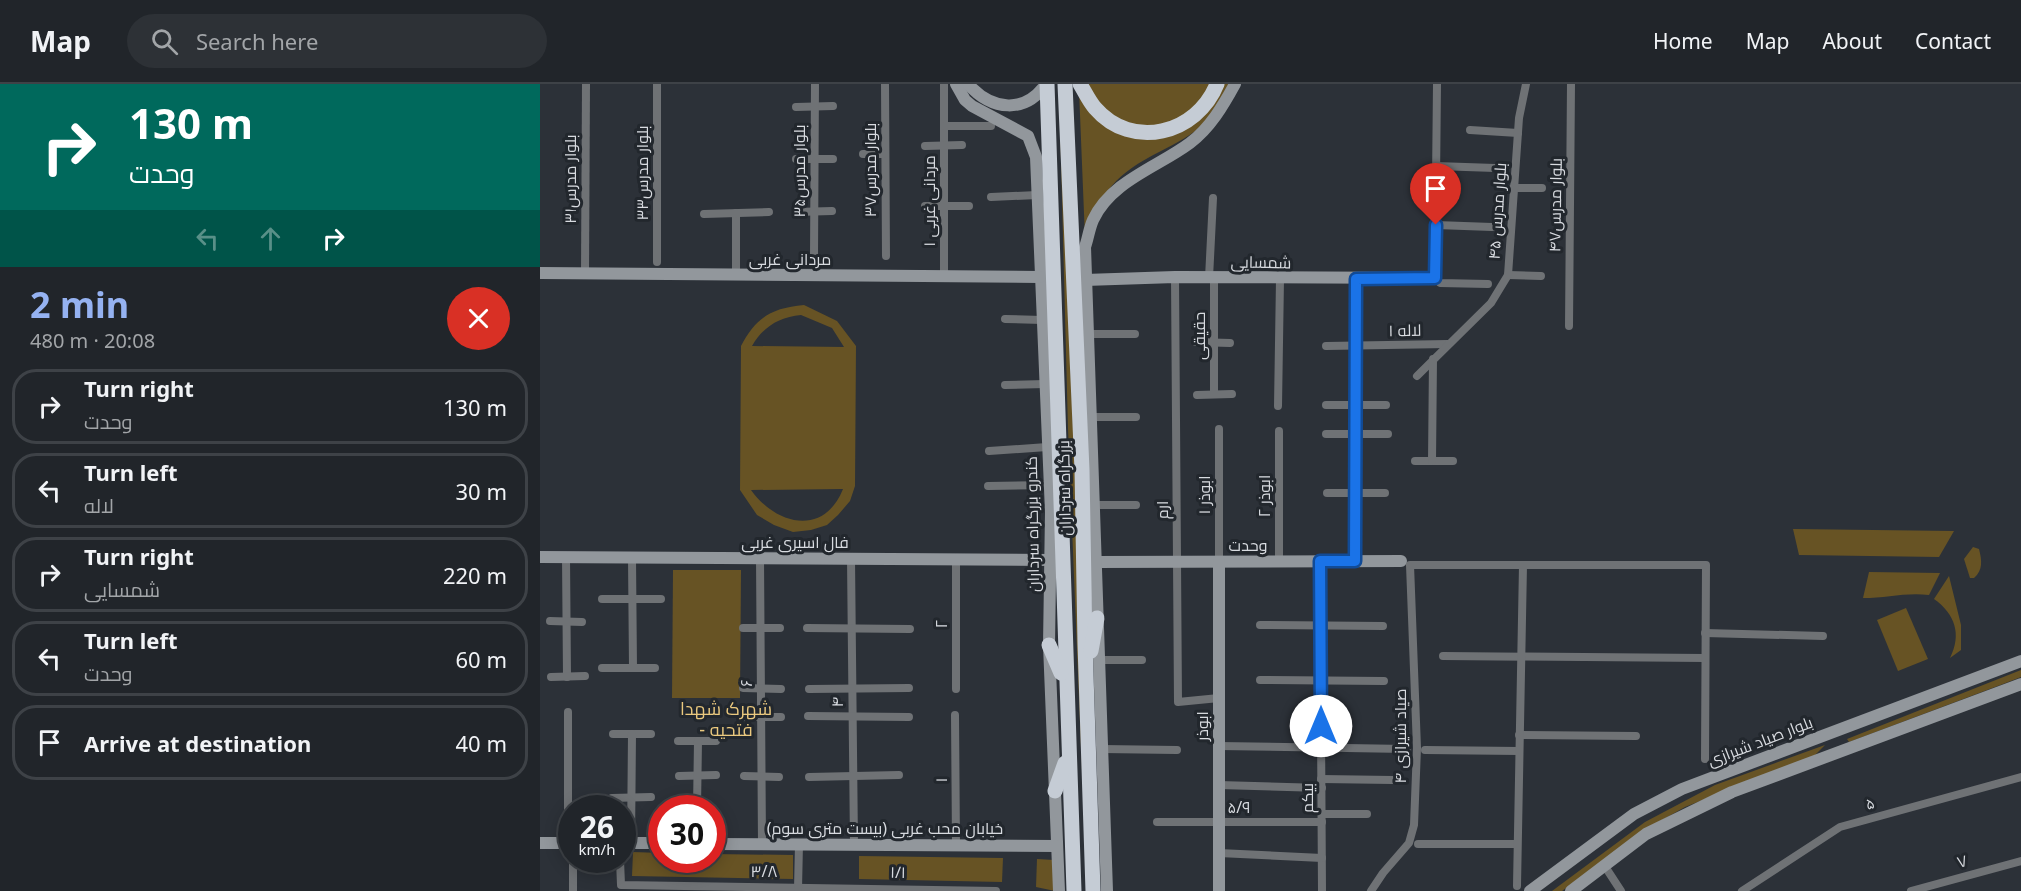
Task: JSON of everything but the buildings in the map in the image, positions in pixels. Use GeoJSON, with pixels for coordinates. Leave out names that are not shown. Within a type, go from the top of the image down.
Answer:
{"type":"FeatureCollection","features":[{"type":"Feature","properties":{"kind":"highway","name":"بزرگراه سرداران"},"geometry":{"type":"LineString","coordinates":[[1047,84],[1056,488],[1074,891]]}},
{"type":"Feature","properties":{"kind":"highway","name":"بزرگراه سرداران"},"geometry":{"type":"LineString","coordinates":[[1065,84],[1082,470],[1093,891]]}},
{"type":"Feature","properties":{"kind":"highway"},"geometry":{"type":"LineString","coordinates":[[1080,84],[1096,108],[1106,117],[1125,128],[1146,133],[1173,129],[1193,118],[1207,104],[1217,84]]}},
{"type":"Feature","properties":{"kind":"highway"},"geometry":{"type":"LineString","coordinates":[[1082,470],[1093,511]]}},
{"type":"Feature","properties":{"kind":"highway"},"geometry":{"type":"LineString","coordinates":[[1051,512],[1056,488]]}},
{"type":"Feature","properties":{"kind":"highway"},"geometry":{"type":"LineString","coordinates":[[1086,681],[1097,618]]}},
{"type":"Feature","properties":{"kind":"highway"},"geometry":{"type":"LineString","coordinates":[[1049,645],[1065,682]]}},
{"type":"Feature","properties":{"kind":"highway"},"geometry":{"type":"LineString","coordinates":[[1055,791],[1068,754]]}},
{"type":"Feature","properties":{"kind":"highway"},"geometry":{"type":"LineString","coordinates":[[1071,831],[1091,829]]}},
{"type":"Feature","properties":{"kind":"main road","name":"کندرو بزرگراه سرداران"},"geometry":{"type":"LineString","coordinates":[[956,84],[965,100],[972,106],[1028,136],[1036,157],[1047,447],[1056,488]]}},
{"type":"Feature","properties":{"kind":"main road"},"geometry":{"type":"LineString","coordinates":[[968,84],[983,98],[996,104],[1014,105],[1026,103],[1036,97],[1047,84]]}},
{"type":"Feature","properties":{"kind":"main road"},"geometry":{"type":"LineString","coordinates":[[1107,891],[1085,280],[1088,238],[1093,220],[1108,198],[1128,181],[1192,142],[1223,107],[1235,84]]}},
{"type":"Feature","properties":{"kind":"main road","name":"مردانی غربی"},"geometry":{"type":"LineString","coordinates":[[540,273],[1040,277]]}},
{"type":"Feature","properties":{"kind":"main road","name":"شمسایی"},"geometry":{"type":"LineString","coordinates":[[1085,280],[1175,277],[1435,278]]}},
{"type":"Feature","properties":{"kind":"main road","name":"کندرو بزرگراه سرداران"},"geometry":{"type":"LineString","coordinates":[[1051,512],[1049,645],[1059,891]]}},
{"type":"Feature","properties":{"kind":"main road","name":"فال اسیری غربی"},"geometry":{"type":"LineString","coordinates":[[540,557],[1051,560]]}},
{"type":"Feature","properties":{"kind":"main road","name":"وحدت"},"geometry":{"type":"LineString","coordinates":[[1095,562],[1355,561],[1406,563]]}},
{"type":"Feature","properties":{"kind":"main road","name":"ابوذر"},"geometry":{"type":"LineString","coordinates":[[1218,562],[1219,891]]}},
{"type":"Feature","properties":{"kind":"main road","name":"بلوار صیاد شیرازی"},"geometry":{"type":"LineString","coordinates":[[1530,891],[1644,809],[1725,771],[2021,662]]}},
{"type":"Feature","properties":{"kind":"main road"},"geometry":{"type":"LineString","coordinates":[[1570,891],[1646,834],[1689,810],[2021,684]]}},
{"type":"Feature","properties":{"kind":"main road"},"geometry":{"type":"LineString","coordinates":[[1825,734],[1832,755]]}},
{"type":"Feature","properties":{"kind":"main road"},"geometry":{"type":"LineString","coordinates":[[540,843],[558,843]]}},
{"type":"Feature","properties":{"kind":"main road","name":"خیابان محب غربی (بیست متری سوم)"},"geometry":{"type":"LineString","coordinates":[[726,844],[1057,846]]}},
{"type":"Feature","properties":{"kind":"street","name":"بلوار مدرس۳۱"},"geometry":{"type":"LineString","coordinates":[[585,274],[586,84]]}},
{"type":"Feature","properties":{"kind":"street","name":"بلوار مدرس۳۳"},"geometry":{"type":"LineString","coordinates":[[657,84],[657,262]]}},
{"type":"Feature","properties":{"kind":"street","name":"بلوار مدرس۳۵"},"geometry":{"type":"LineString","coordinates":[[814,257],[815,84]]}},
{"type":"Feature","properties":{"kind":"street","name":"بلوار مدرس۳۷"},"geometry":{"type":"LineString","coordinates":[[885,84],[886,256]]}},
{"type":"Feature","properties":{"kind":"street","name":"مردانی غربی ۱"},"geometry":{"type":"LineString","coordinates":[[944,84],[944,276]]}},
{"type":"Feature","properties":{"kind":"street"},"geometry":{"type":"LineString","coordinates":[[1437,84],[1435,278],[1440,283],[1488,284]]}},
{"type":"Feature","properties":{"kind":"street","name":"۴۵ بلوار مدرس"},"geometry":{"type":"LineString","coordinates":[[1417,376],[1491,303],[1508,275],[1518,134],[1526,84]]}},
{"type":"Feature","properties":{"kind":"street","name":"بلوار مدرس۴۷"},"geometry":{"type":"LineString","coordinates":[[1569,326],[1571,84]]}},
{"type":"Feature","properties":{"kind":"street"},"geometry":{"type":"LineString","coordinates":[[796,107],[833,106]]}},
{"type":"Feature","properties":{"kind":"street"},"geometry":{"type":"LineString","coordinates":[[944,126],[991,126]]}},
{"type":"Feature","properties":{"kind":"street"},"geometry":{"type":"LineString","coordinates":[[1470,130],[1518,134]]}},
{"type":"Feature","properties":{"kind":"street"},"geometry":{"type":"LineString","coordinates":[[925,146],[962,145]]}},
{"type":"Feature","properties":{"kind":"street"},"geometry":{"type":"LineString","coordinates":[[863,154],[884,154]]}},
{"type":"Feature","properties":{"kind":"street"},"geometry":{"type":"LineString","coordinates":[[796,159],[833,159]]}},
{"type":"Feature","properties":{"kind":"street"},"geometry":{"type":"LineString","coordinates":[[1436,166],[1495,168]]}},
{"type":"Feature","properties":{"kind":"street"},"geometry":{"type":"LineString","coordinates":[[1513,188],[1542,189]]}},
{"type":"Feature","properties":{"kind":"street"},"geometry":{"type":"LineString","coordinates":[[992,197],[1037,195]]}},
{"type":"Feature","properties":{"kind":"street","name":"حقیقی"},"geometry":{"type":"LineString","coordinates":[[1213,198],[1214,394]]}},
{"type":"Feature","properties":{"kind":"street"},"geometry":{"type":"LineString","coordinates":[[925,206],[969,206]]}},
{"type":"Feature","properties":{"kind":"street"},"geometry":{"type":"LineString","coordinates":[[796,212],[832,211]]}},
{"type":"Feature","properties":{"kind":"street"},"geometry":{"type":"LineString","coordinates":[[704,214],[769,212]]}},
{"type":"Feature","properties":{"kind":"street"},"geometry":{"type":"LineString","coordinates":[[736,213],[736,275]]}},
{"type":"Feature","properties":{"kind":"street"},"geometry":{"type":"LineString","coordinates":[[1436,225],[1492,227]]}},
{"type":"Feature","properties":{"kind":"street"},"geometry":{"type":"LineString","coordinates":[[1508,275],[1541,276]]}},
{"type":"Feature","properties":{"kind":"street","name":"ارم"},"geometry":{"type":"LineString","coordinates":[[1175,277],[1178,702],[1219,698]]}},
{"type":"Feature","properties":{"kind":"street"},"geometry":{"type":"LineString","coordinates":[[1278,406],[1280,279]]}},
{"type":"Feature","properties":{"kind":"street"},"geometry":{"type":"LineString","coordinates":[[1355,561],[1356,279]]}},
{"type":"Feature","properties":{"kind":"street"},"geometry":{"type":"LineString","coordinates":[[1005,319],[1042,320]]}},
{"type":"Feature","properties":{"kind":"street"},"geometry":{"type":"LineString","coordinates":[[1087,334],[1135,334]]}},
{"type":"Feature","properties":{"kind":"street"},"geometry":{"type":"LineString","coordinates":[[1196,342],[1230,343]]}},
{"type":"Feature","properties":{"kind":"street","name":"لاله ۱"},"geometry":{"type":"LineString","coordinates":[[1326,346],[1448,344]]}},
{"type":"Feature","properties":{"kind":"street"},"geometry":{"type":"LineString","coordinates":[[1432,461],[1433,359]]}},
{"type":"Feature","properties":{"kind":"street"},"geometry":{"type":"LineString","coordinates":[[1005,385],[1045,384]]}},
{"type":"Feature","properties":{"kind":"street"},"geometry":{"type":"LineString","coordinates":[[1197,394],[1232,394]]}},
{"type":"Feature","properties":{"kind":"street"},"geometry":{"type":"LineString","coordinates":[[1326,405],[1386,405]]}},
{"type":"Feature","properties":{"kind":"street"},"geometry":{"type":"LineString","coordinates":[[1090,417],[1136,417]]}},
{"type":"Feature","properties":{"kind":"street","name":"ابوذر ۱"},"geometry":{"type":"LineString","coordinates":[[1218,429],[1218,562]]}},
{"type":"Feature","properties":{"kind":"street","name":"ابوذر ۲"},"geometry":{"type":"LineString","coordinates":[[1279,431],[1279,561]]}},
{"type":"Feature","properties":{"kind":"street"},"geometry":{"type":"LineString","coordinates":[[1326,434],[1388,434]]}},
{"type":"Feature","properties":{"kind":"street"},"geometry":{"type":"LineString","coordinates":[[989,451],[1047,447]]}},
{"type":"Feature","properties":{"kind":"street"},"geometry":{"type":"LineString","coordinates":[[1415,461],[1453,460]]}},
{"type":"Feature","properties":{"kind":"street"},"geometry":{"type":"LineString","coordinates":[[988,486],[1056,488]]}},
{"type":"Feature","properties":{"kind":"street"},"geometry":{"type":"LineString","coordinates":[[1327,493],[1385,493]]}},
{"type":"Feature","properties":{"kind":"street"},"geometry":{"type":"LineString","coordinates":[[1093,511],[1136,505]]}},
{"type":"Feature","properties":{"kind":"street"},"geometry":{"type":"LineString","coordinates":[[566,557],[567,676]]}},
{"type":"Feature","properties":{"kind":"street"},"geometry":{"type":"LineString","coordinates":[[632,558],[633,668]]}},
{"type":"Feature","properties":{"kind":"street","name":"۶"},"geometry":{"type":"LineString","coordinates":[[760,558],[762,844]]}},
{"type":"Feature","properties":{"kind":"street","name":"۴"},"geometry":{"type":"LineString","coordinates":[[851,559],[854,845]]}},
{"type":"Feature","properties":{"kind":"street","name":"۲"},"geometry":{"type":"LineString","coordinates":[[956,560],[957,689]]}},
{"type":"Feature","properties":{"kind":"street","name":"بیکم"},"geometry":{"type":"LineString","coordinates":[[1320,561],[1322,891]]}},
{"type":"Feature","properties":{"kind":"street"},"geometry":{"type":"LineString","coordinates":[[1406,563],[1706,565],[1705,759]]}},
{"type":"Feature","properties":{"kind":"street","name":"صیاد شیرازی ۴"},"geometry":{"type":"LineString","coordinates":[[1371,891],[1409,843],[1414,825],[1418,748],[1406,563]]}},
{"type":"Feature","properties":{"kind":"street"},"geometry":{"type":"LineString","coordinates":[[1517,886],[1523,565]]}},
{"type":"Feature","properties":{"kind":"street"},"geometry":{"type":"LineString","coordinates":[[602,599],[661,599]]}},
{"type":"Feature","properties":{"kind":"street"},"geometry":{"type":"LineString","coordinates":[[550,621],[582,622]]}},
{"type":"Feature","properties":{"kind":"street"},"geometry":{"type":"LineString","coordinates":[[1260,625],[1383,626]]}},
{"type":"Feature","properties":{"kind":"street"},"geometry":{"type":"LineString","coordinates":[[743,628],[780,628]]}},
{"type":"Feature","properties":{"kind":"street"},"geometry":{"type":"LineString","coordinates":[[807,628],[910,629]]}},
{"type":"Feature","properties":{"kind":"street"},"geometry":{"type":"LineString","coordinates":[[1705,633],[1823,636]]}},
{"type":"Feature","properties":{"kind":"street"},"geometry":{"type":"LineString","coordinates":[[1443,656],[1705,658]]}},
{"type":"Feature","properties":{"kind":"street"},"geometry":{"type":"LineString","coordinates":[[1099,660],[1142,660]]}},
{"type":"Feature","properties":{"kind":"street"},"geometry":{"type":"LineString","coordinates":[[602,668],[655,668]]}},
{"type":"Feature","properties":{"kind":"street"},"geometry":{"type":"LineString","coordinates":[[551,677],[585,676]]}},
{"type":"Feature","properties":{"kind":"street"},"geometry":{"type":"LineString","coordinates":[[1260,680],[1384,681]]}},
{"type":"Feature","properties":{"kind":"street"},"geometry":{"type":"LineString","coordinates":[[743,688],[781,689]]}},
{"type":"Feature","properties":{"kind":"street"},"geometry":{"type":"LineString","coordinates":[[809,689],[909,688]]}},
{"type":"Feature","properties":{"kind":"street"},"geometry":{"type":"LineString","coordinates":[[568,712],[569,795]]}},
{"type":"Feature","properties":{"kind":"street","name":"۱"},"geometry":{"type":"LineString","coordinates":[[955,715],[956,845]]}},
{"type":"Feature","properties":{"kind":"street"},"geometry":{"type":"LineString","coordinates":[[808,716],[909,717]]}},
{"type":"Feature","properties":{"kind":"street"},"geometry":{"type":"LineString","coordinates":[[743,717],[781,717]]}},
{"type":"Feature","properties":{"kind":"street"},"geometry":{"type":"LineString","coordinates":[[613,734],[651,734]]}},
{"type":"Feature","properties":{"kind":"street"},"geometry":{"type":"LineString","coordinates":[[631,795],[632,734]]}},
{"type":"Feature","properties":{"kind":"street"},"geometry":{"type":"LineString","coordinates":[[1520,735],[1636,736]]}},
{"type":"Feature","properties":{"kind":"street"},"geometry":{"type":"LineString","coordinates":[[678,741],[716,741]]}},
{"type":"Feature","properties":{"kind":"street"},"geometry":{"type":"LineString","coordinates":[[697,795],[698,741]]}},
{"type":"Feature","properties":{"kind":"street"},"geometry":{"type":"LineString","coordinates":[[1219,746],[1407,749]]}},
{"type":"Feature","properties":{"kind":"street"},"geometry":{"type":"LineString","coordinates":[[1102,749],[1177,750]]}},
{"type":"Feature","properties":{"kind":"street"},"geometry":{"type":"LineString","coordinates":[[1425,750],[1519,751]]}},
{"type":"Feature","properties":{"kind":"street"},"geometry":{"type":"LineString","coordinates":[[679,776],[716,775]]}},
{"type":"Feature","properties":{"kind":"street"},"geometry":{"type":"LineString","coordinates":[[809,777],[899,775]]}},
{"type":"Feature","properties":{"kind":"street"},"geometry":{"type":"LineString","coordinates":[[744,776],[778,777]]}},
{"type":"Feature","properties":{"kind":"street","name":"۵"},"geometry":{"type":"LineString","coordinates":[[1742,891],[1840,827],[2021,777]]}},
{"type":"Feature","properties":{"kind":"street"},"geometry":{"type":"LineString","coordinates":[[1219,785],[1393,780]]}},
{"type":"Feature","properties":{"kind":"street","name":"۵/۹"},"geometry":{"type":"LineString","coordinates":[[1157,822],[1219,823],[1366,814]]}},
{"type":"Feature","properties":{"kind":"street"},"geometry":{"type":"LineString","coordinates":[[798,888],[799,844]]}},
{"type":"Feature","properties":{"kind":"street"},"geometry":{"type":"LineString","coordinates":[[1418,844],[1517,844]]}},
{"type":"Feature","properties":{"kind":"street"},"geometry":{"type":"LineString","coordinates":[[1219,853],[1322,858]]}},
{"type":"Feature","properties":{"kind":"street","name":"۷"},"geometry":{"type":"LineString","coordinates":[[1911,891],[2021,861]]}},
{"type":"Feature","properties":{"kind":"street"},"geometry":{"type":"LineString","coordinates":[[1604,865],[1621,891]]}},
{"type":"Feature","properties":{"kind":"street"},"geometry":{"type":"LineString","coordinates":[[573,873],[573,891]]}},
{"type":"Feature","properties":{"kind":"street","name":"۳/۸"},"geometry":{"type":"LineString","coordinates":[[621,873],[621,885],[798,888]]}},
{"type":"Feature","properties":{"kind":"street","name":"۱/۱"},"geometry":{"type":"LineString","coordinates":[[798,888],[996,890]]}},
{"type":"Feature","properties":{"kind":"shaded area"},"geometry":{"type":"Polygon","coordinates":[[[1059,84],[1076,500],[1082,772],[1068,429],[1059,84]]]}},
{"type":"Feature","properties":{"kind":"shaded area"},"geometry":{"type":"Polygon","coordinates":[[[1088,84],[1210,84],[1187,114],[1167,125],[1146,126],[1135,125],[1106,111],[1088,84]]]}},
{"type":"Feature","properties":{"kind":"shaded area"},"geometry":{"type":"Polygon","coordinates":[[[1221,84],[1231,84],[1200,127],[1145,159],[1112,185],[1104,196],[1085,238],[1079,90],[1094,113],[1166,137],[1221,84]]]}},
{"type":"Feature","properties":{"kind":"shaded area"},"geometry":{"type":"Polygon","coordinates":[[[804,305],[837,321],[856,346],[855,486],[850,501],[827,525],[793,532],[757,515],[740,490],[741,346],[759,321],[774,312],[804,305]],[[801,315],[772,324],[761,333],[752,346],[844,347],[832,328],[801,315]],[[843,489],[751,490],[773,511],[786,518],[799,521],[812,520],[824,514],[835,504],[843,489]]]}},
{"type":"Feature","properties":{"kind":"shaded area"},"geometry":{"type":"Polygon","coordinates":[[[1793,529],[1954,531],[1939,557],[1799,555],[1793,529]]]}},
{"type":"Feature","properties":{"kind":"shaded area"},"geometry":{"type":"Polygon","coordinates":[[[1973,547],[1979,549],[1981,565],[1977,575],[1970,578],[1964,559],[1973,547]]]}},
{"type":"Feature","properties":{"kind":"shaded area"},"geometry":{"type":"Polygon","coordinates":[[[673,570],[741,570],[740,698],[672,698],[673,570]]]}},
{"type":"Feature","properties":{"kind":"shaded area"},"geometry":{"type":"Polygon","coordinates":[[[1869,572],[1940,573],[1929,595],[1863,598],[1869,572]]]}},
{"type":"Feature","properties":{"kind":"shaded area"},"geometry":{"type":"Polygon","coordinates":[[[1949,576],[1961,625],[1961,650],[1950,658],[1956,641],[1954,625],[1947,611],[1934,599],[1949,576]]]}},
{"type":"Feature","properties":{"kind":"shaded area"},"geometry":{"type":"Polygon","coordinates":[[[1906,608],[1928,659],[1898,671],[1877,620],[1906,608]]]}},
{"type":"Feature","properties":{"kind":"shaded area"},"geometry":{"type":"Polygon","coordinates":[[[2021,670],[2021,677],[1849,742],[1847,739],[2021,670]]]}},
{"type":"Feature","properties":{"kind":"shaded area"},"geometry":{"type":"Polygon","coordinates":[[[1825,745],[1814,756],[1685,807],[1646,829],[1562,891],[1552,891],[1645,822],[1715,785],[1825,745]]]}},
{"type":"Feature","properties":{"kind":"shaded area"},"geometry":{"type":"Polygon","coordinates":[[[636,852],[648,853],[648,873],[726,873],[726,854],[793,855],[793,879],[632,876],[632,873],[636,873],[636,852]]]}},
{"type":"Feature","properties":{"kind":"shaded area"},"geometry":{"type":"Polygon","coordinates":[[[859,856],[1003,858],[1002,882],[859,879],[859,856]]]}},
{"type":"Feature","properties":{"kind":"shaded area"},"geometry":{"type":"Polygon","coordinates":[[[1037,859],[1054,860],[1055,891],[1036,887],[1037,859]]]}},
{"type":"Feature","properties":{"kind":"district","name":"شهرک شهدا - فتحیه"},"geometry":{"type":"Point","coordinates":[726,718]}},
{"type":"Feature","properties":{"kind":"route"},"geometry":{"type":"LineString","coordinates":[[1321,726],[1320,561],[1355,561],[1356,279],[1435,278],[1436,225]]}}]}
